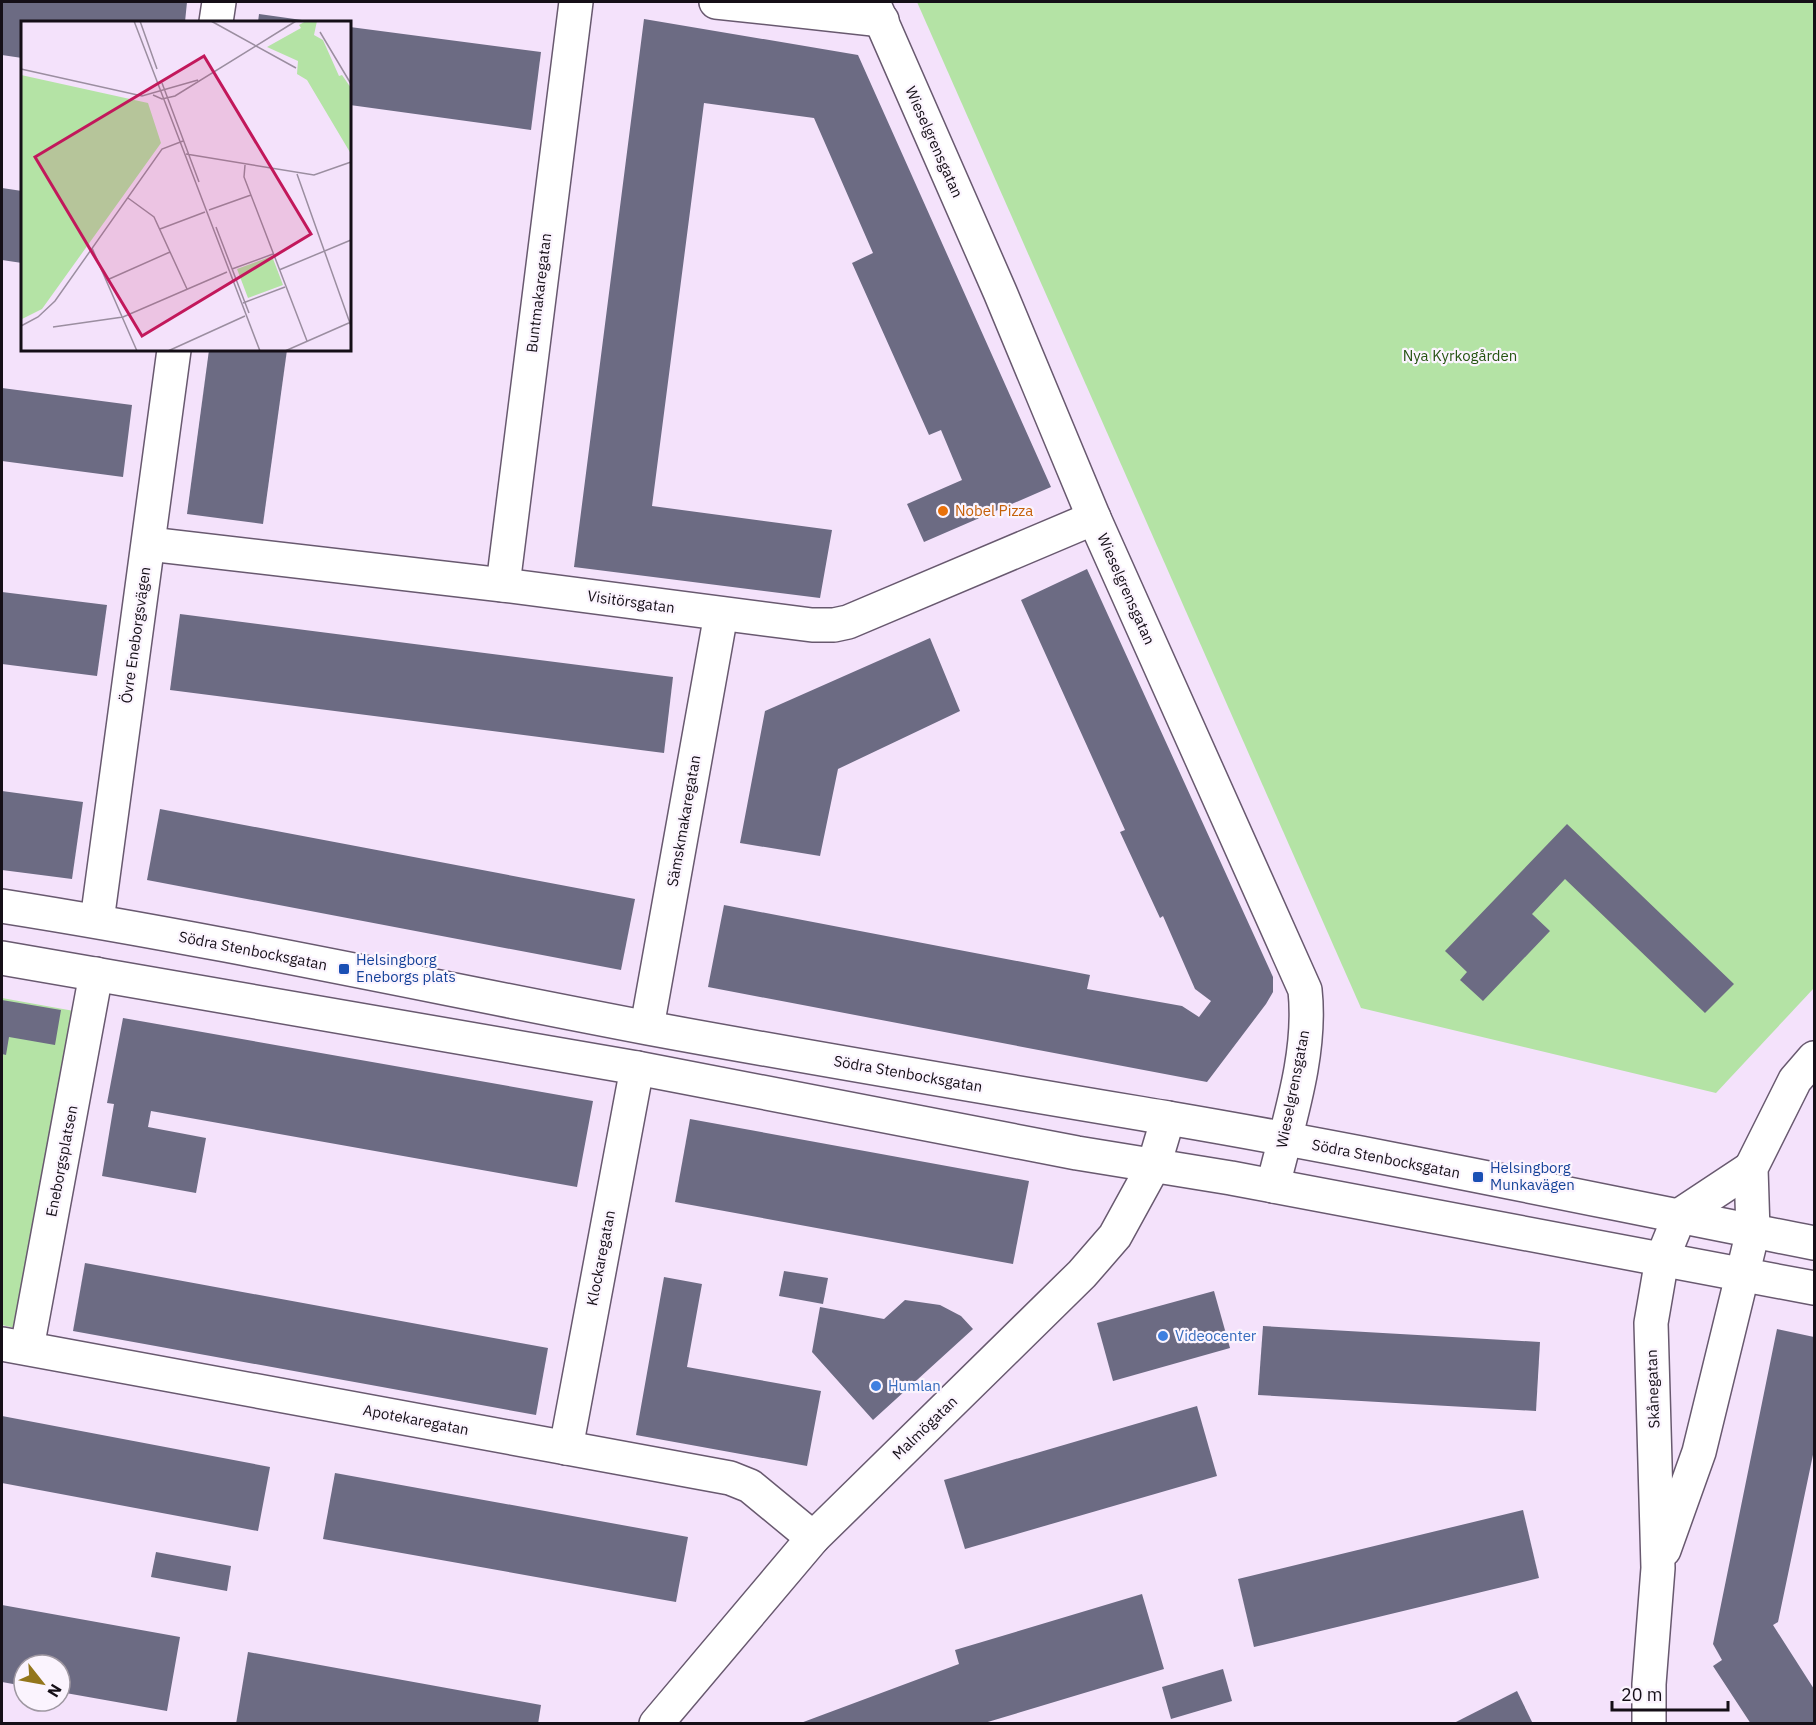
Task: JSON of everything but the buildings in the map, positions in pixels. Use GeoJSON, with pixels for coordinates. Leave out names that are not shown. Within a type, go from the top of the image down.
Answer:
{"type":"FeatureCollection","features":[{"type":"Feature","properties":{"kind":"street"},"geometry":{"type":"LineString","coordinates":[[216,21],[219,2]]}},
{"type":"Feature","properties":{"kind":"street","name":"Buntmakaregatan"},"geometry":{"type":"LineString","coordinates":[[503,585],[576,2]]}},
{"type":"Feature","properties":{"kind":"street"},"geometry":{"type":"LineString","coordinates":[[716,2],[877,11]]}},
{"type":"Feature","properties":{"kind":"street","name":"Wieselgrensgatan"},"geometry":{"type":"LineString","coordinates":[[877,11],[1000,292],[1094,518],[1305,990],[1306,1026],[1298,1080],[1273,1186]]}},
{"type":"Feature","properties":{"kind":"street","name":"Övre Eneborgsvägen"},"geometry":{"type":"LineString","coordinates":[[97,921],[174,351]]}},
{"type":"Feature","properties":{"kind":"street","name":"Visitörsgatan"},"geometry":{"type":"LineString","coordinates":[[149,544],[503,585],[812,626],[848,622],[1094,518]]}},
{"type":"Feature","properties":{"kind":"street","name":"Sämskmakaregatan"},"geometry":{"type":"LineString","coordinates":[[647,1028],[721,614]]}},
{"type":"Feature","properties":{"kind":"street","name":"Södra Stenbocksgatan"},"geometry":{"type":"LineString","coordinates":[[2,906],[97,921],[647,1028],[971,1086],[1167,1118],[1815,1242]]}},
{"type":"Feature","properties":{"kind":"street"},"geometry":{"type":"LineString","coordinates":[[2,957],[637,1068],[1077,1153],[1273,1186],[1815,1288]]}},
{"type":"Feature","properties":{"kind":"street","name":"Eneborgsplatsen"},"geometry":{"type":"LineString","coordinates":[[14,1346],[96,974]]}},
{"type":"Feature","properties":{"kind":"street"},"geometry":{"type":"LineString","coordinates":[[1680,1215],[1751,1168],[1795,1080],[1815,1058]]}},
{"type":"Feature","properties":{"kind":"street","name":"Klockaregatan"},"geometry":{"type":"LineString","coordinates":[[566,1448],[637,1068]]}},
{"type":"Feature","properties":{"kind":"street","name":"Malmögatan"},"geometry":{"type":"LineString","coordinates":[[656,1724],[813,1538],[1082,1274],[1114,1236],[1154,1165],[1167,1118]]}},
{"type":"Feature","properties":{"kind":"street","name":"Skånegatan"},"geometry":{"type":"LineString","coordinates":[[1658,1568],[1699,1452],[1753,1231],[1751,1168]]}},
{"type":"Feature","properties":{"kind":"street","name":"Skånegatan"},"geometry":{"type":"LineString","coordinates":[[1649,1724],[1649,1684],[1658,1568],[1651,1323],[1662,1260],[1680,1215]]}},
{"type":"Feature","properties":{"kind":"street","name":"Apotekaregatan"},"geometry":{"type":"LineString","coordinates":[[14,1346],[730,1478],[750,1486],[813,1538]]}},
{"type":"Feature","properties":{"kind":"green space","name":"Nya Kyrkogården"},"geometry":{"type":"Polygon","coordinates":[[[917,2],[1814,2],[1814,988],[1716,1093],[1361,1008],[917,2]]]}},
{"type":"Feature","properties":{"kind":"green space"},"geometry":{"type":"Polygon","coordinates":[[[2,998],[74,1011],[15,1328],[2,1325],[2,998]]]}},
{"type":"Feature","properties":{"kind":"place","name":"Nobel Pizza"},"geometry":{"type":"Point","coordinates":[943,511]}},
{"type":"Feature","properties":{"kind":"place","name":"Helsingborg Eneborgs plats"},"geometry":{"type":"Point","coordinates":[344,969]}},
{"type":"Feature","properties":{"kind":"place","name":"Helsingborg Munkavägen"},"geometry":{"type":"Point","coordinates":[1478,1177]}},
{"type":"Feature","properties":{"kind":"place","name":"Videocenter"},"geometry":{"type":"Point","coordinates":[1163,1336]}},
{"type":"Feature","properties":{"kind":"place","name":"Humlan"},"geometry":{"type":"Point","coordinates":[876,1386]}}]}
